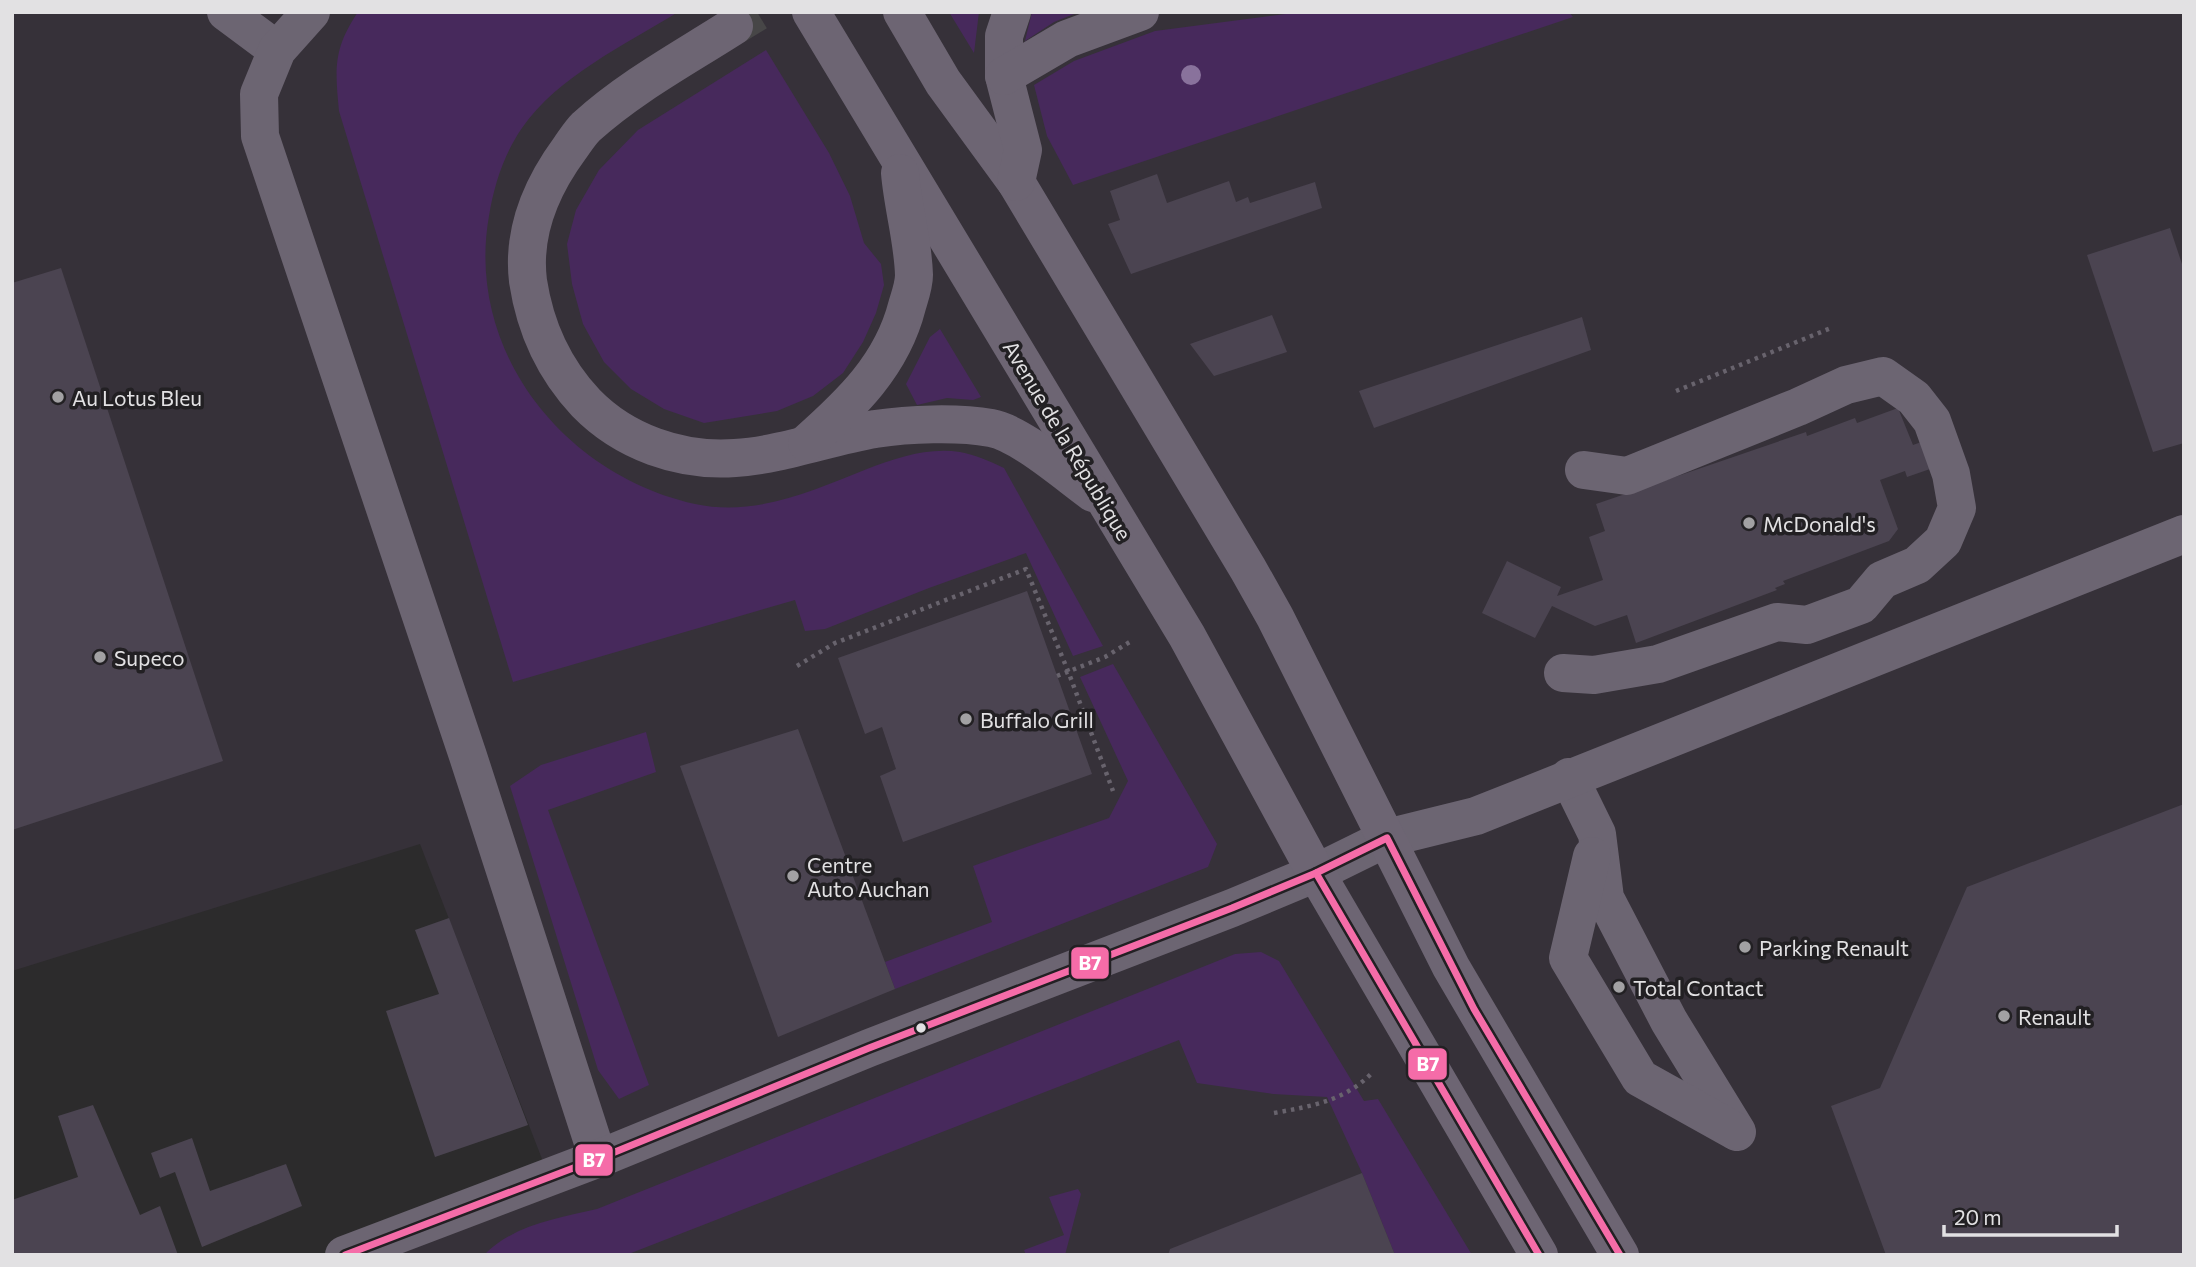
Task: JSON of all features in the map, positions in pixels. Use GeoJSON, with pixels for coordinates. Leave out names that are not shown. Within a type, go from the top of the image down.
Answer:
{"type":"FeatureCollection","features":[{"type":"Feature","properties":{"kind":"main road","name":"Avenue de la République"},"geometry":{"type":"LineString","coordinates":[[811,12],[1196,652],[1316,873],[1539,1255]]}},
{"type":"Feature","properties":{"kind":"main road"},"geometry":{"type":"LineString","coordinates":[[902,12],[943,82],[1016,183],[1267,602],[1474,1009],[1620,1255]]}},
{"type":"Feature","properties":{"kind":"main road"},"geometry":{"type":"LineString","coordinates":[[1012,12],[1004,36],[1004,76],[1023,150],[1016,183]]}},
{"type":"Feature","properties":{"kind":"main road"},"geometry":{"type":"LineString","coordinates":[[1004,76],[1067,39],[1140,12]]}},
{"type":"Feature","properties":{"kind":"main road"},"geometry":{"type":"LineString","coordinates":[[734,26],[620,99],[583,129],[548,182],[535,211],[527,273],[531,300],[540,330],[555,363],[573,389],[606,422],[629,436],[660,449],[691,457],[734,458],[774,452],[874,429],[917,424],[991,428],[1013,436],[1103,500]]}},
{"type":"Feature","properties":{"kind":"main road"},"geometry":{"type":"LineString","coordinates":[[806,444],[848,407],[881,367],[901,329],[914,278],[911,240],[902,201],[899,159]]}},
{"type":"Feature","properties":{"kind":"street"},"geometry":{"type":"LineString","coordinates":[[226,12],[277,51]]}},
{"type":"Feature","properties":{"kind":"street"},"geometry":{"type":"LineString","coordinates":[[311,12],[277,51],[259,94],[260,136],[448,695],[598,1158]]}},
{"type":"Feature","properties":{"kind":"street"},"geometry":{"type":"LineString","coordinates":[[1563,673],[1594,675],[1658,664],[1777,622],[1808,625],[1861,605],[1882,580],[1917,565],[1943,541],[1957,508],[1951,474],[1932,421],[1914,398],[1883,376],[1846,386],[1627,475],[1584,470]]}},
{"type":"Feature","properties":{"kind":"street"},"geometry":{"type":"LineString","coordinates":[[344,1255],[425,1240],[598,1158],[869,1048],[1232,908],[1316,873],[1387,838],[1476,816],[2184,534]]}},
{"type":"Feature","properties":{"kind":"street"},"geometry":{"type":"LineString","coordinates":[[1569,777],[1597,834],[1605,898],[1669,1021],[1737,1132],[1640,1078],[1568,958],[1597,834]]}},
{"type":"Feature","properties":{"kind":"path"},"geometry":{"type":"LineString","coordinates":[[1676,391],[1831,328]]}},
{"type":"Feature","properties":{"kind":"path"},"geometry":{"type":"LineString","coordinates":[[797,666],[835,643],[1026,569],[1113,791]]}},
{"type":"Feature","properties":{"kind":"path"},"geometry":{"type":"LineString","coordinates":[[1057,676],[1105,657],[1134,639]]}},
{"type":"Feature","properties":{"kind":"path"},"geometry":{"type":"LineString","coordinates":[[1273,1113],[1320,1105],[1359,1087],[1376,1070]]}},
{"type":"Feature","properties":{"kind":"shaded area"},"geometry":{"type":"Polygon","coordinates":[[[12,12],[2184,12],[2184,1255],[344,1255],[549,1177],[420,844],[12,971],[12,12]]]}},
{"type":"Feature","properties":{"kind":"shaded area"},"geometry":{"type":"Polygon","coordinates":[[[358,12],[678,12],[594,63],[554,93],[522,128],[501,170],[489,216],[486,266],[493,314],[509,359],[534,400],[566,436],[604,466],[648,489],[695,504],[740,507],[783,500],[889,461],[924,452],[960,452],[993,463],[1004,468],[1103,646],[1073,656],[1026,553],[825,629],[805,631],[795,600],[513,682],[339,111],[337,71],[340,49],[358,12]]]}},
{"type":"Feature","properties":{"kind":"shaded area"},"geometry":{"type":"Polygon","coordinates":[[[949,12],[979,12],[974,53],[949,12]]]}},
{"type":"Feature","properties":{"kind":"shaded area"},"geometry":{"type":"Polygon","coordinates":[[[1032,12],[1079,12],[1054,22],[1025,41],[1032,12]]]}},
{"type":"Feature","properties":{"kind":"shaded area"},"geometry":{"type":"Polygon","coordinates":[[[1301,12],[1569,12],[1573,17],[1073,185],[1047,136],[1034,85],[1074,61],[1155,31],[1301,12]]]}},
{"type":"Feature","properties":{"kind":"shaded area"},"geometry":{"type":"Polygon","coordinates":[[[766,50],[829,153],[850,196],[864,243],[881,264],[884,285],[876,313],[863,342],[843,373],[813,396],[777,411],[704,423],[664,409],[631,389],[604,362],[583,324],[572,284],[567,244],[576,210],[599,170],[638,130],[766,50]]]}},
{"type":"Feature","properties":{"kind":"shaded area"},"geometry":{"type":"Polygon","coordinates":[[[940,329],[981,397],[973,400],[947,398],[917,405],[906,384],[930,337],[940,329]]]}},
{"type":"Feature","properties":{"kind":"shaded area"},"geometry":{"type":"Polygon","coordinates":[[[1113,664],[1217,844],[1208,867],[895,989],[885,962],[992,922],[973,866],[1109,818],[1128,781],[1080,677],[1113,664]]]}},
{"type":"Feature","properties":{"kind":"shaded area"},"geometry":{"type":"Polygon","coordinates":[[[646,732],[656,772],[548,810],[649,1085],[619,1099],[598,1070],[510,786],[541,765],[646,732]]]}},
{"type":"Feature","properties":{"kind":"shaded area"},"geometry":{"type":"Polygon","coordinates":[[[1261,952],[1279,961],[1364,1101],[1378,1099],[1472,1255],[1395,1255],[1362,1173],[1327,1097],[1273,1094],[1197,1083],[1179,1040],[626,1255],[484,1255],[508,1236],[537,1224],[597,1209],[1235,954],[1261,952]]]}},
{"type":"Feature","properties":{"kind":"shaded area"},"geometry":{"type":"Polygon","coordinates":[[[1078,1189],[1081,1194],[1065,1255],[1026,1255],[1024,1250],[1064,1235],[1049,1197],[1078,1189]]]}},
{"type":"Feature","properties":{"kind":"building"},"geometry":{"type":"Polygon","coordinates":[[[1157,174],[1167,203],[1229,181],[1236,202],[1248,197],[1250,203],[1315,182],[1322,208],[1131,274],[1108,224],[1120,220],[1110,191],[1157,174]]]}},
{"type":"Feature","properties":{"kind":"building"},"geometry":{"type":"Polygon","coordinates":[[[2170,228],[2184,270],[2184,443],[2153,452],[2087,255],[2170,228]]]}},
{"type":"Feature","properties":{"kind":"building","name":"Supeco"},"geometry":{"type":"Polygon","coordinates":[[[61,268],[223,761],[12,830],[12,283],[61,268]]]}},
{"type":"Feature","properties":{"kind":"building"},"geometry":{"type":"Polygon","coordinates":[[[1272,315],[1287,352],[1214,376],[1190,344],[1272,315]]]}},
{"type":"Feature","properties":{"kind":"building"},"geometry":{"type":"Polygon","coordinates":[[[1582,317],[1591,350],[1374,428],[1359,391],[1582,317]]]}},
{"type":"Feature","properties":{"kind":"building","name":"McDonald's"},"geometry":{"type":"Polygon","coordinates":[[[1898,408],[1913,445],[1924,441],[1933,468],[1907,477],[1905,471],[1880,480],[1898,529],[1889,541],[1783,581],[1785,584],[1775,588],[1777,590],[1636,643],[1627,615],[1595,626],[1552,606],[1535,638],[1482,613],[1507,561],[1561,587],[1557,596],[1603,580],[1589,537],[1605,531],[1596,504],[1806,432],[1807,436],[1855,418],[1857,423],[1898,408]]]}},
{"type":"Feature","properties":{"kind":"building","name":"Buffalo Grill"},"geometry":{"type":"Polygon","coordinates":[[[1027,591],[1092,774],[903,842],[880,776],[896,769],[882,727],[865,734],[838,658],[1027,591]]]}},
{"type":"Feature","properties":{"kind":"building","name":"Centre Auto Auchan"},"geometry":{"type":"Polygon","coordinates":[[[798,729],[895,989],[778,1037],[680,766],[798,729]]]}},
{"type":"Feature","properties":{"kind":"building"},"geometry":{"type":"Polygon","coordinates":[[[2184,804],[2184,1255],[1886,1255],[1831,1106],[1880,1088],[1967,887],[2184,804]]]}},
{"type":"Feature","properties":{"kind":"building"},"geometry":{"type":"Polygon","coordinates":[[[449,918],[528,1125],[435,1157],[386,1011],[439,994],[415,930],[449,918]]]}},
{"type":"Feature","properties":{"kind":"building"},"geometry":{"type":"Polygon","coordinates":[[[93,1105],[140,1215],[160,1206],[178,1255],[12,1255],[12,1200],[78,1177],[58,1116],[93,1105]]]}},
{"type":"Feature","properties":{"kind":"building"},"geometry":{"type":"Polygon","coordinates":[[[192,1138],[210,1191],[286,1164],[302,1206],[202,1247],[175,1172],[160,1178],[151,1153],[192,1138]]]}},
{"type":"Feature","properties":{"kind":"building"},"geometry":{"type":"Polygon","coordinates":[[[1362,1173],[1395,1255],[1168,1255],[1170,1249],[1362,1173]]]}},
{"type":"Feature","properties":{"kind":"tunnel"},"geometry":{"type":"LineString","coordinates":[[734,26],[757,12]]}},
{"type":"Feature","properties":{"kind":"transit line","name":"B7"},"geometry":{"type":"LineString","coordinates":[[345,1255],[610,1154],[869,1048],[1232,908],[1316,873],[1387,838],[1474,1009],[1620,1255]]}},
{"type":"Feature","properties":{"kind":"transit line","name":"B7"},"geometry":{"type":"LineString","coordinates":[[1316,873],[1539,1255]]}},
{"type":"Feature","properties":{"kind":"place","name":"Au Lotus Bleu"},"geometry":{"type":"Point","coordinates":[58,397]}},
{"type":"Feature","properties":{"kind":"place","name":"McDonald's"},"geometry":{"type":"Point","coordinates":[1749,523]}},
{"type":"Feature","properties":{"kind":"place","name":"Supeco"},"geometry":{"type":"Point","coordinates":[100,657]}},
{"type":"Feature","properties":{"kind":"place","name":"Buffalo Grill"},"geometry":{"type":"Point","coordinates":[966,719]}},
{"type":"Feature","properties":{"kind":"place","name":"Centre Auto Auchan"},"geometry":{"type":"Point","coordinates":[793,876]}},
{"type":"Feature","properties":{"kind":"place","name":"Parking Renault"},"geometry":{"type":"Point","coordinates":[1745,947]}},
{"type":"Feature","properties":{"kind":"place","name":"Total Contact"},"geometry":{"type":"Point","coordinates":[1619,987]}},
{"type":"Feature","properties":{"kind":"place","name":"Renault"},"geometry":{"type":"Point","coordinates":[2004,1016]}}]}
